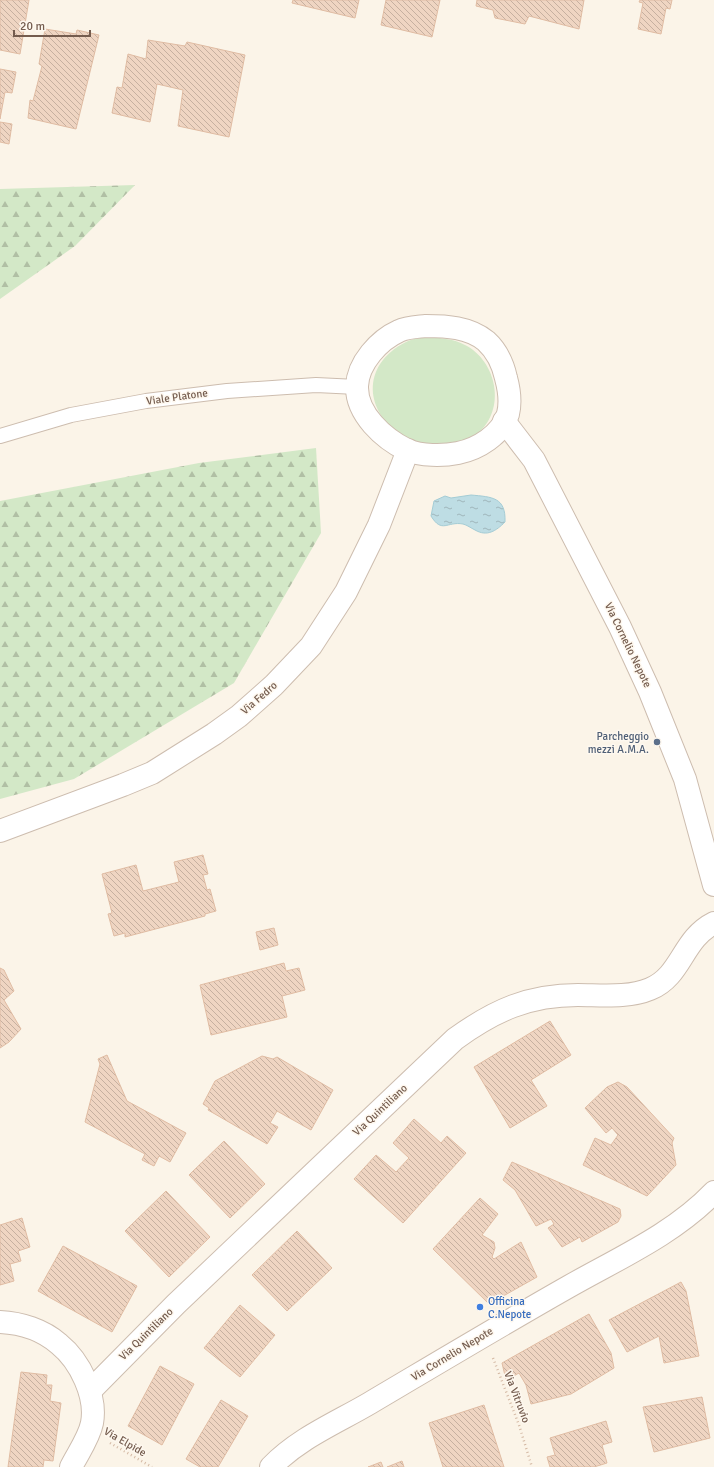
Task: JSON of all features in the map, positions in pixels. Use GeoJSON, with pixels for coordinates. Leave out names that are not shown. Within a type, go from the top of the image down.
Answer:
{"type":"FeatureCollection","features":[{"type":"Feature","properties":{"kind":"street"},"geometry":{"type":"LineString","coordinates":[[426,326],[458,328],[486,341],[499,358],[504,369],[509,390],[508,413],[504,421],[486,442],[473,449],[457,454],[440,455],[408,450],[383,433],[367,417],[360,404],[357,387],[364,363],[385,339],[399,331],[426,326]]}},
{"type":"Feature","properties":{"kind":"street","name":"Via Cornelio Nepote"},"geometry":{"type":"LineString","coordinates":[[504,421],[522,442],[540,471],[620,628],[650,692],[687,785],[714,885]]}},
{"type":"Feature","properties":{"kind":"street","name":"Via Fedro"},"geometry":{"type":"LineString","coordinates":[[0,831],[152,773],[214,734],[239,716],[274,685],[311,646],[346,592],[379,525],[408,450]]}},
{"type":"Feature","properties":{"kind":"street","name":"Via Quintiliano"},"geometry":{"type":"LineString","coordinates":[[90,1391],[176,1304],[455,1039],[489,1016],[536,998],[628,994],[649,990],[664,981],[674,969],[693,938],[714,923]]}},
{"type":"Feature","properties":{"kind":"street","name":"Via Cornelio Nepote"},"geometry":{"type":"LineString","coordinates":[[271,1467],[294,1446],[307,1438],[664,1233],[694,1210],[714,1192]]}},
{"type":"Feature","properties":{"kind":"street"},"geometry":{"type":"LineString","coordinates":[[0,1322],[16,1324],[33,1329],[60,1344],[83,1376],[90,1391],[92,1413],[89,1431],[71,1467]]}},
{"type":"Feature","properties":{"kind":"lane","name":"Viale Platone"},"geometry":{"type":"LineString","coordinates":[[0,436],[72,416],[154,400],[234,390],[316,385],[357,387]]}},
{"type":"Feature","properties":{"kind":"path","name":"Via Vitruvio"},"geometry":{"type":"LineString","coordinates":[[484,1335],[519,1425],[532,1467]]}},
{"type":"Feature","properties":{"kind":"path","name":"Via Elpide"},"geometry":{"type":"LineString","coordinates":[[89,1431],[152,1467]]}},
{"type":"Feature","properties":{"kind":"green space"},"geometry":{"type":"Polygon","coordinates":[[[135,185],[75,246],[0,299],[0,189],[135,185]]]}},
{"type":"Feature","properties":{"kind":"green space"},"geometry":{"type":"Polygon","coordinates":[[[429,337],[452,340],[465,345],[476,352],[485,362],[491,374],[495,400],[492,412],[486,424],[477,434],[468,440],[439,445],[408,440],[391,428],[381,416],[375,403],[373,389],[375,376],[381,363],[391,352],[406,342],[429,337]]]}},
{"type":"Feature","properties":{"kind":"green space"},"geometry":{"type":"Polygon","coordinates":[[[316,448],[321,533],[234,683],[74,779],[0,799],[0,501],[199,463],[316,448]]]}},
{"type":"Feature","properties":{"kind":"water"},"geometry":{"type":"Polygon","coordinates":[[[471,495],[491,498],[500,503],[505,514],[505,522],[491,532],[483,533],[463,524],[442,526],[438,524],[431,516],[434,501],[445,496],[451,498],[471,495]]]}},
{"type":"Feature","properties":{"kind":"building"},"geometry":{"type":"Polygon","coordinates":[[[0,0],[29,0],[20,54],[0,50],[0,0]]]}},
{"type":"Feature","properties":{"kind":"building"},"geometry":{"type":"Polygon","coordinates":[[[293,0],[359,0],[355,18],[292,3],[293,0]]]}},
{"type":"Feature","properties":{"kind":"building"},"geometry":{"type":"Polygon","coordinates":[[[386,0],[440,0],[432,37],[381,25],[386,0]]]}},
{"type":"Feature","properties":{"kind":"building"},"geometry":{"type":"Polygon","coordinates":[[[477,0],[584,0],[579,29],[529,16],[525,24],[495,18],[493,10],[476,6],[477,0]]]}},
{"type":"Feature","properties":{"kind":"building"},"geometry":{"type":"Polygon","coordinates":[[[640,0],[672,0],[670,9],[666,8],[661,34],[638,29],[643,3],[639,2],[640,0]]]}},
{"type":"Feature","properties":{"kind":"building"},"geometry":{"type":"Polygon","coordinates":[[[45,29],[76,34],[77,30],[99,35],[76,129],[28,118],[30,100],[33,101],[42,66],[39,64],[45,29]]]}},
{"type":"Feature","properties":{"kind":"building"},"geometry":{"type":"Polygon","coordinates":[[[148,40],[185,46],[187,42],[245,55],[229,137],[178,126],[183,90],[157,84],[150,122],[112,113],[117,87],[122,88],[128,54],[146,59],[148,40]]]}},
{"type":"Feature","properties":{"kind":"building"},"geometry":{"type":"Polygon","coordinates":[[[0,69],[16,72],[12,93],[5,92],[0,119],[0,69]]]}},
{"type":"Feature","properties":{"kind":"building"},"geometry":{"type":"Polygon","coordinates":[[[0,122],[12,124],[9,144],[0,142],[0,122]]]}},
{"type":"Feature","properties":{"kind":"building"},"geometry":{"type":"Polygon","coordinates":[[[203,855],[208,874],[203,875],[207,890],[210,889],[216,911],[205,914],[205,916],[125,937],[125,933],[114,936],[108,914],[112,913],[102,874],[136,865],[143,891],[179,882],[174,862],[203,855]]]}},
{"type":"Feature","properties":{"kind":"building"},"geometry":{"type":"Polygon","coordinates":[[[274,928],[278,945],[260,950],[256,932],[274,928]]]}},
{"type":"Feature","properties":{"kind":"building"},"geometry":{"type":"Polygon","coordinates":[[[284,963],[286,971],[299,968],[305,990],[282,996],[287,1017],[211,1035],[200,985],[284,963]]]}},
{"type":"Feature","properties":{"kind":"building"},"geometry":{"type":"Polygon","coordinates":[[[0,968],[4,970],[14,991],[4,1000],[21,1029],[9,1042],[0,1048],[0,968]]]}},
{"type":"Feature","properties":{"kind":"building"},"geometry":{"type":"Polygon","coordinates":[[[550,1021],[571,1055],[531,1080],[547,1106],[510,1128],[474,1067],[550,1021]]]}},
{"type":"Feature","properties":{"kind":"building"},"geometry":{"type":"Polygon","coordinates":[[[107,1055],[127,1101],[186,1133],[170,1162],[159,1156],[154,1166],[142,1160],[145,1154],[85,1122],[100,1064],[98,1059],[107,1055]]]}},
{"type":"Feature","properties":{"kind":"building"},"geometry":{"type":"Polygon","coordinates":[[[262,1056],[273,1059],[277,1057],[333,1090],[311,1130],[277,1111],[270,1123],[278,1127],[267,1144],[208,1110],[209,1108],[203,1104],[215,1081],[262,1056]]]}},
{"type":"Feature","properties":{"kind":"building"},"geometry":{"type":"Polygon","coordinates":[[[618,1082],[627,1087],[674,1138],[672,1143],[676,1165],[647,1196],[583,1165],[595,1138],[611,1145],[618,1135],[612,1128],[606,1133],[585,1108],[607,1087],[618,1082]]]}},
{"type":"Feature","properties":{"kind":"building"},"geometry":{"type":"Polygon","coordinates":[[[414,1119],[441,1143],[447,1136],[466,1153],[403,1223],[354,1179],[376,1155],[396,1172],[409,1158],[393,1143],[414,1119]]]}},
{"type":"Feature","properties":{"kind":"building"},"geometry":{"type":"Polygon","coordinates":[[[224,1141],[265,1184],[230,1218],[189,1175],[224,1141]]]}},
{"type":"Feature","properties":{"kind":"building"},"geometry":{"type":"Polygon","coordinates":[[[512,1162],[620,1209],[621,1216],[618,1222],[582,1242],[580,1237],[562,1247],[548,1228],[554,1224],[551,1219],[536,1226],[515,1190],[503,1180],[512,1162]]]}},
{"type":"Feature","properties":{"kind":"building"},"geometry":{"type":"Polygon","coordinates":[[[166,1191],[210,1237],[169,1277],[125,1231],[166,1191]]]}},
{"type":"Feature","properties":{"kind":"building"},"geometry":{"type":"Polygon","coordinates":[[[480,1198],[498,1214],[482,1235],[494,1242],[495,1248],[492,1257],[494,1259],[521,1242],[537,1277],[489,1304],[433,1249],[480,1198]]]}},
{"type":"Feature","properties":{"kind":"building"},"geometry":{"type":"Polygon","coordinates":[[[22,1218],[30,1247],[18,1251],[21,1261],[10,1264],[14,1281],[0,1285],[0,1225],[22,1218]]]}},
{"type":"Feature","properties":{"kind":"building"},"geometry":{"type":"Polygon","coordinates":[[[297,1231],[332,1268],[287,1311],[252,1275],[297,1231]]]}},
{"type":"Feature","properties":{"kind":"building"},"geometry":{"type":"Polygon","coordinates":[[[63,1246],[137,1286],[112,1332],[38,1291],[63,1246]]]}},
{"type":"Feature","properties":{"kind":"building"},"geometry":{"type":"Polygon","coordinates":[[[681,1282],[686,1291],[699,1356],[664,1363],[659,1336],[627,1352],[609,1320],[681,1282]]]}},
{"type":"Feature","properties":{"kind":"building"},"geometry":{"type":"Polygon","coordinates":[[[240,1305],[275,1335],[240,1377],[204,1348],[240,1305]]]}},
{"type":"Feature","properties":{"kind":"building"},"geometry":{"type":"Polygon","coordinates":[[[589,1314],[611,1353],[614,1368],[571,1394],[531,1404],[526,1385],[519,1373],[506,1380],[502,1363],[589,1314]]]}},
{"type":"Feature","properties":{"kind":"building"},"geometry":{"type":"Polygon","coordinates":[[[160,1366],[194,1384],[162,1445],[128,1426],[160,1366]]]}},
{"type":"Feature","properties":{"kind":"building"},"geometry":{"type":"Polygon","coordinates":[[[21,1372],[47,1375],[46,1385],[52,1385],[50,1401],[61,1403],[53,1461],[44,1460],[43,1467],[8,1467],[21,1372]]]}},
{"type":"Feature","properties":{"kind":"building"},"geometry":{"type":"Polygon","coordinates":[[[702,1397],[710,1438],[654,1452],[643,1407],[702,1397]]]}},
{"type":"Feature","properties":{"kind":"building"},"geometry":{"type":"Polygon","coordinates":[[[221,1400],[248,1416],[218,1467],[200,1467],[186,1459],[221,1400]]]}},
{"type":"Feature","properties":{"kind":"building"},"geometry":{"type":"Polygon","coordinates":[[[484,1405],[504,1467],[443,1467],[429,1423],[484,1405]]]}},
{"type":"Feature","properties":{"kind":"building"},"geometry":{"type":"Polygon","coordinates":[[[606,1421],[612,1442],[602,1445],[607,1463],[594,1467],[550,1467],[547,1457],[555,1455],[550,1438],[606,1421]]]}},
{"type":"Feature","properties":{"kind":"building"},"geometry":{"type":"Polygon","coordinates":[[[402,1461],[404,1467],[387,1467],[402,1461]]]}},
{"type":"Feature","properties":{"kind":"building"},"geometry":{"type":"Polygon","coordinates":[[[381,1462],[383,1467],[368,1467],[381,1462]]]}},
{"type":"Feature","properties":{"kind":"place","name":"Parcheggio mezzi A.M.A."},"geometry":{"type":"Point","coordinates":[657,742]}},
{"type":"Feature","properties":{"kind":"place","name":"Officina C.Nepote"},"geometry":{"type":"Point","coordinates":[480,1307]}}]}
